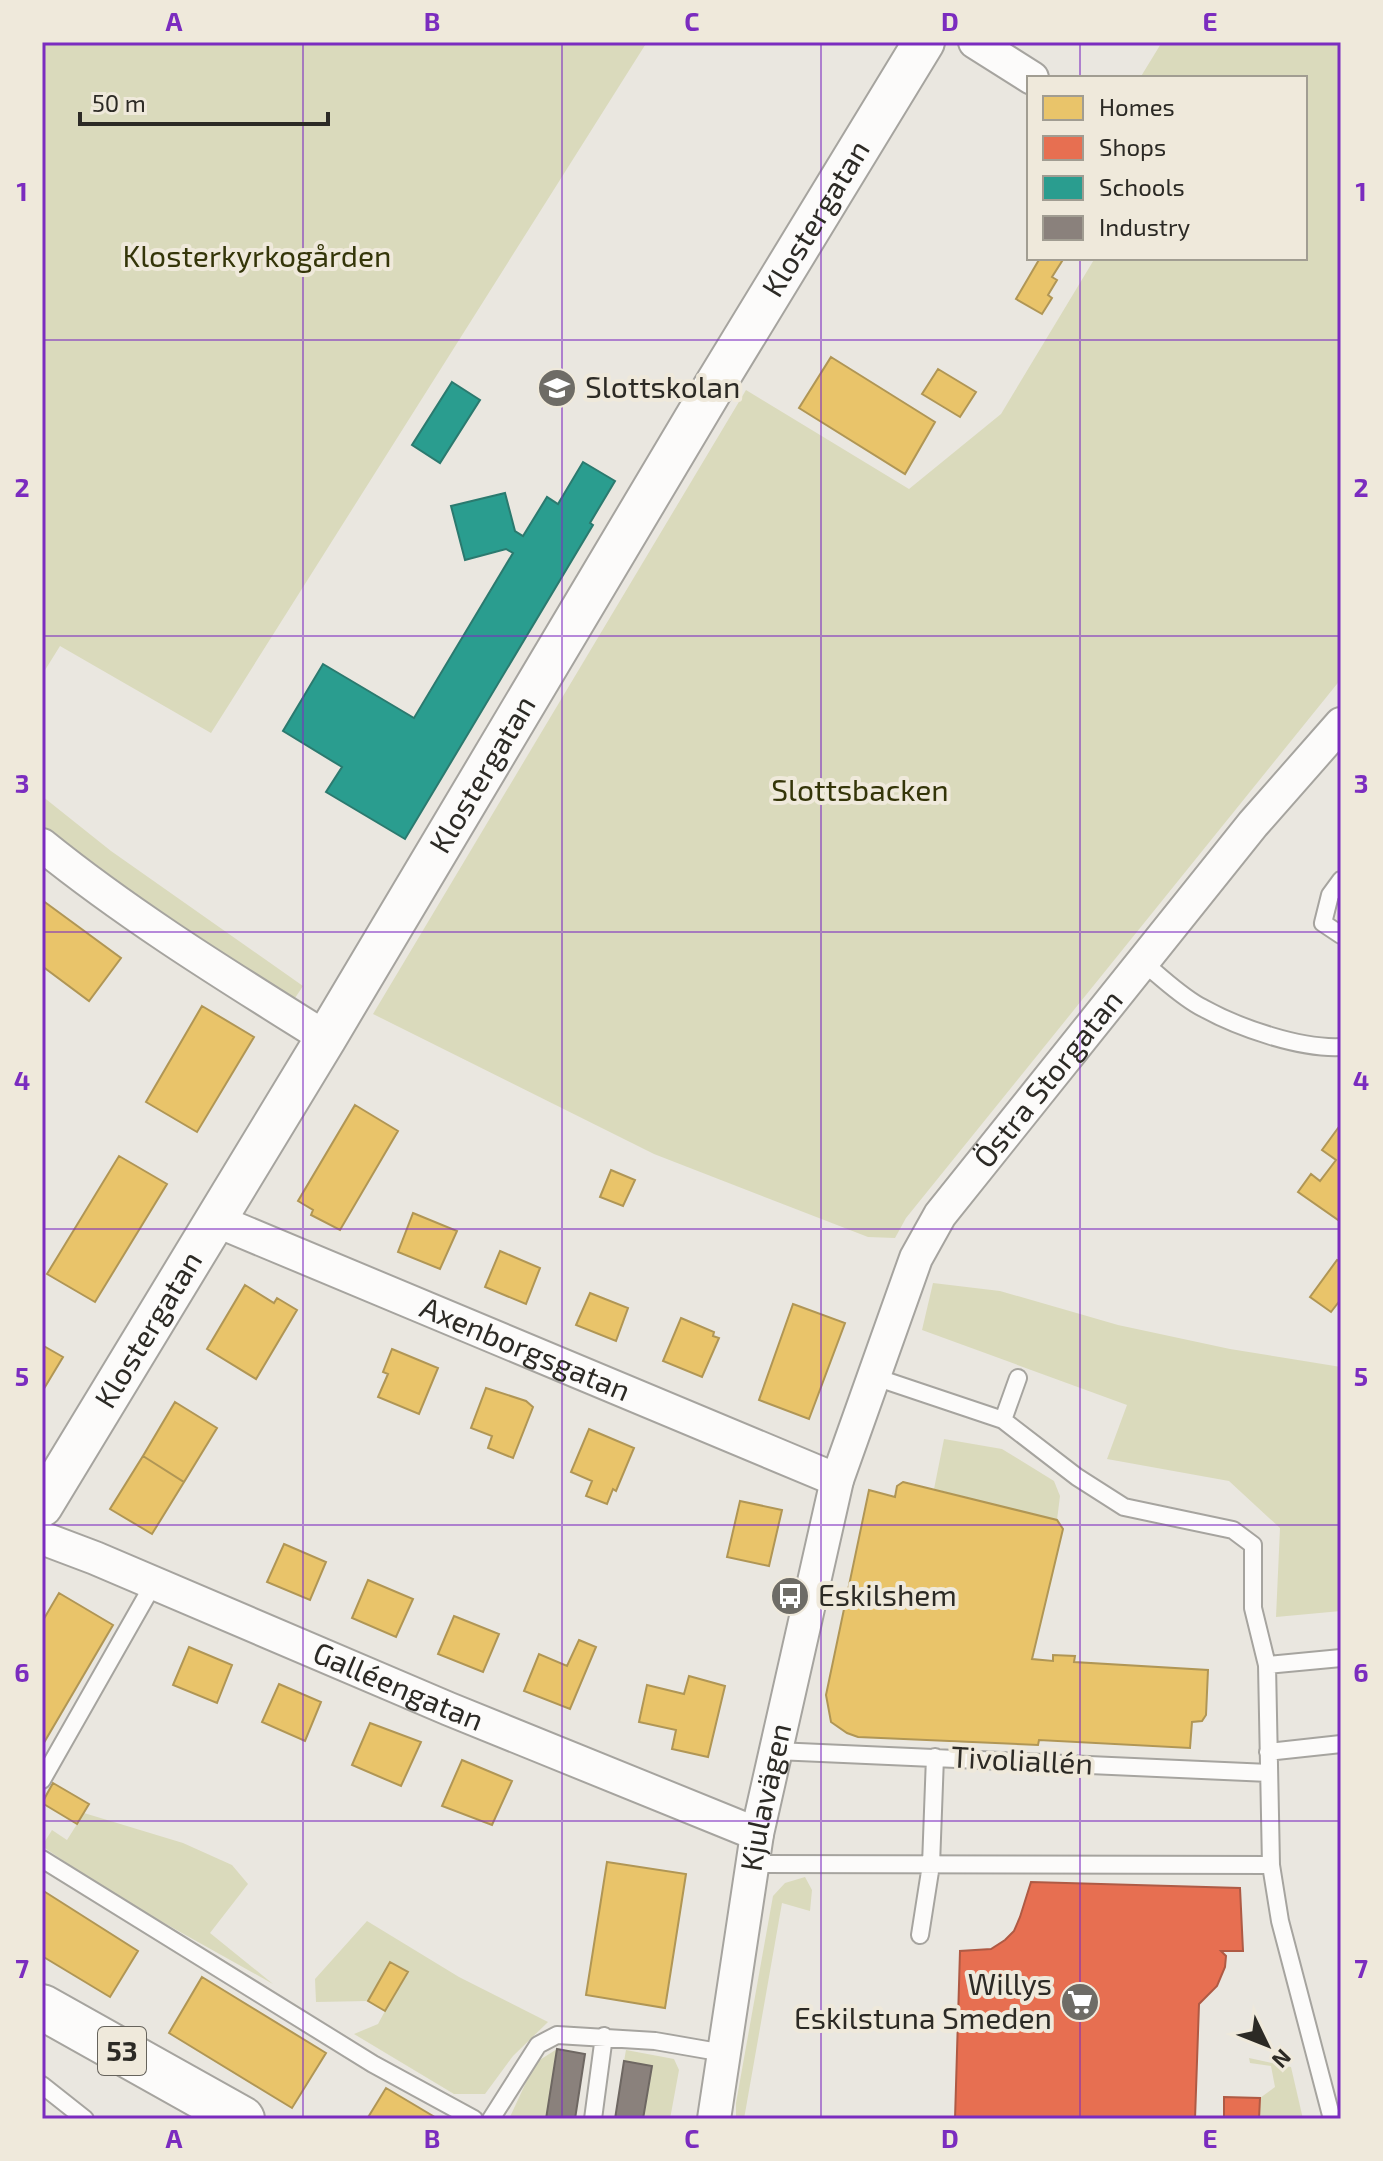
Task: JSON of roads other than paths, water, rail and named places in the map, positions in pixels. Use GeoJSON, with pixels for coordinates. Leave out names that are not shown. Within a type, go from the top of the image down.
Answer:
{"type":"FeatureCollection","features":[{"type":"Feature","properties":{"kind":"main road","name":"53"},"geometry":{"type":"LineString","coordinates":[[42,2007],[242,2119]]}},
{"type":"Feature","properties":{"kind":"street","name":"Klostergatan"},"geometry":{"type":"LineString","coordinates":[[42,1506],[924,42]]}},
{"type":"Feature","properties":{"kind":"street"},"geometry":{"type":"LineString","coordinates":[[975,42],[1029,76]]}},
{"type":"Feature","properties":{"kind":"street","name":"Östra Storgatan"},"geometry":{"type":"LineString","coordinates":[[837,1480],[916,1258],[940,1215],[1253,824],[1341,724]]}},
{"type":"Feature","properties":{"kind":"street"},"geometry":{"type":"LineString","coordinates":[[42,845],[87,881],[199,958],[326,1038]]}},
{"type":"Feature","properties":{"kind":"street","name":"Axenborgsgatan"},"geometry":{"type":"LineString","coordinates":[[215,1220],[837,1480]]}},
{"type":"Feature","properties":{"kind":"street","name":"Kjulavägen"},"geometry":{"type":"LineString","coordinates":[[714,2119],[755,1849],[837,1480]]}},
{"type":"Feature","properties":{"kind":"street","name":"Galléengatan"},"geometry":{"type":"LineString","coordinates":[[42,1538],[449,1709],[755,1849]]}},
{"type":"Feature","properties":{"kind":"lane"},"geometry":{"type":"LineString","coordinates":[[1341,880],[1330,895],[1323,923],[1341,935]]}},
{"type":"Feature","properties":{"kind":"lane"},"geometry":{"type":"LineString","coordinates":[[1142,962],[1201,1008],[1264,1033],[1323,1048],[1341,1047]]}},
{"type":"Feature","properties":{"kind":"lane"},"geometry":{"type":"LineString","coordinates":[[872,1376],[1003,1420],[1077,1477],[1124,1507],[1233,1530],[1253,1545],[1253,1608],[1267,1665],[1271,1865],[1280,1921],[1332,2119]]}},
{"type":"Feature","properties":{"kind":"lane"},"geometry":{"type":"LineString","coordinates":[[1003,1420],[1018,1378]]}},
{"type":"Feature","properties":{"kind":"lane"},"geometry":{"type":"LineString","coordinates":[[42,1780],[154,1583]]}},
{"type":"Feature","properties":{"kind":"lane"},"geometry":{"type":"LineString","coordinates":[[1267,1665],[1341,1658]]}},
{"type":"Feature","properties":{"kind":"lane"},"geometry":{"type":"LineString","coordinates":[[1268,1752],[1341,1744]]}},
{"type":"Feature","properties":{"kind":"lane","name":"Tivoliallén"},"geometry":{"type":"LineString","coordinates":[[776,1751],[1269,1773]]}},
{"type":"Feature","properties":{"kind":"lane"},"geometry":{"type":"LineString","coordinates":[[920,1935],[931,1865],[935,1757]]}},
{"type":"Feature","properties":{"kind":"lane"},"geometry":{"type":"LineString","coordinates":[[755,1849],[931,1865],[1271,1865]]}},
{"type":"Feature","properties":{"kind":"lane"},"geometry":{"type":"LineString","coordinates":[[42,1859],[373,2064],[474,2119]]}},
{"type":"Feature","properties":{"kind":"lane"},"geometry":{"type":"LineString","coordinates":[[491,2119],[538,2045],[557,2035],[604,2036],[724,2053]]}},
{"type":"Feature","properties":{"kind":"lane"},"geometry":{"type":"LineString","coordinates":[[593,2119],[604,2036]]}},
{"type":"Feature","properties":{"kind":"lane"},"geometry":{"type":"LineString","coordinates":[[42,2085],[85,2119]]}},
{"type":"Feature","properties":{"kind":"place","name":"Slottskolan"},"geometry":{"type":"Point","coordinates":[557,388]}},
{"type":"Feature","properties":{"kind":"place","name":"Eskilshem"},"geometry":{"type":"Point","coordinates":[790,1596]}},
{"type":"Feature","properties":{"kind":"place","name":"Willys Eskilstuna Smeden"},"geometry":{"type":"Point","coordinates":[1080,2002]}},
{"type":"Feature","properties":{"kind":"park label","name":"Klosterkyrkogården"},"geometry":{"type":"Point","coordinates":[257,257]}},
{"type":"Feature","properties":{"kind":"park label","name":"Slottsbacken"},"geometry":{"type":"Point","coordinates":[860,791]}}]}
